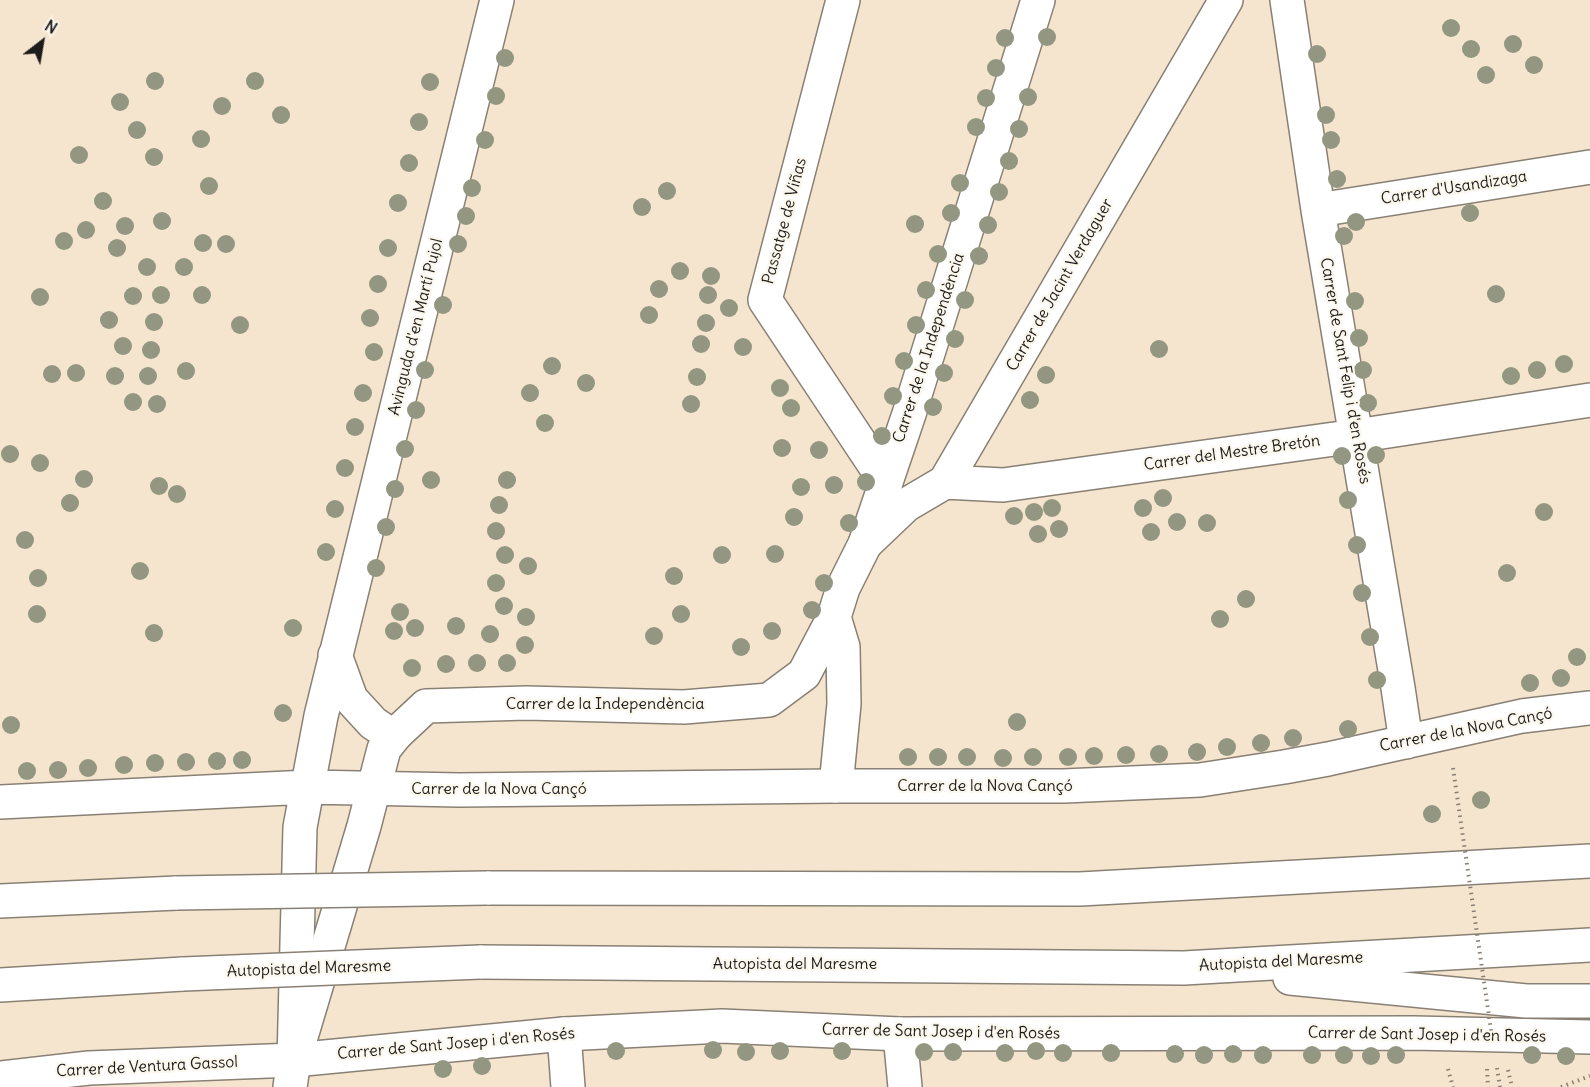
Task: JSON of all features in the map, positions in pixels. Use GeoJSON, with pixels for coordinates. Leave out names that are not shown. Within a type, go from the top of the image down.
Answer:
{"type":"FeatureCollection","features":[{"type":"Feature","properties":{"kind":"main road","name":"Avinguda d'en Martí Pujol"},"geometry":{"type":"LineString","coordinates":[[292,1073],[300,827],[321,716],[497,0]]}},
{"type":"Feature","properties":{"kind":"main road","name":"Passatge de Viñas"},"geometry":{"type":"LineString","coordinates":[[843,0],[765,300],[886,482]]}},
{"type":"Feature","properties":{"kind":"main road","name":"Carrer de la Independència"},"geometry":{"type":"LineString","coordinates":[[292,1073],[384,749],[396,734],[426,706],[526,703],[684,707],[770,700],[804,674],[834,617],[843,588],[866,544],[1038,0]]}},
{"type":"Feature","properties":{"kind":"main road","name":"Carrer de Jacint Verdaguer"},"geometry":{"type":"LineString","coordinates":[[866,544],[906,505],[945,482],[1226,0]]}},
{"type":"Feature","properties":{"kind":"main road","name":"Carrer de Sant Felip i d'en Rosés"},"geometry":{"type":"LineString","coordinates":[[1287,0],[1318,210],[1406,742]]}},
{"type":"Feature","properties":{"kind":"main road","name":"Carrer d'Usandizaga"},"geometry":{"type":"LineString","coordinates":[[1318,210],[1590,167]]}},
{"type":"Feature","properties":{"kind":"main road","name":"Carrer del Mestre Bretón"},"geometry":{"type":"LineString","coordinates":[[945,482],[1003,485],[1356,436],[1590,400]]}},
{"type":"Feature","properties":{"kind":"main road"},"geometry":{"type":"LineString","coordinates":[[834,617],[843,647],[844,704],[836,786]]}},
{"type":"Feature","properties":{"kind":"main road"},"geometry":{"type":"LineString","coordinates":[[335,655],[351,699],[372,723],[391,735],[396,734]]}},
{"type":"Feature","properties":{"kind":"main road","name":"Carrer de la Nova Cançó"},"geometry":{"type":"LineString","coordinates":[[0,802],[308,788],[459,790],[1064,786],[1200,780],[1284,767],[1522,716],[1590,708]]}},
{"type":"Feature","properties":{"kind":"main road"},"geometry":{"type":"LineString","coordinates":[[0,901],[177,893],[487,888],[1080,889],[1590,861]]}},
{"type":"Feature","properties":{"kind":"main road","name":"Autopista del Maresme"},"geometry":{"type":"LineString","coordinates":[[0,985],[183,974],[480,962],[1184,968],[1590,945]]}},
{"type":"Feature","properties":{"kind":"main road"},"geometry":{"type":"LineString","coordinates":[[1184,968],[1526,1001],[1590,1001]]}},
{"type":"Feature","properties":{"kind":"main road","name":"Carrer de Sant Josep i d'en Rosés"},"geometry":{"type":"LineString","coordinates":[[292,1073],[564,1034],[722,1026],[900,1034],[1414,1033],[1590,1038]]}},
{"type":"Feature","properties":{"kind":"main road"},"geometry":{"type":"LineString","coordinates":[[564,1034],[568,1087]]}},
{"type":"Feature","properties":{"kind":"main road"},"geometry":{"type":"LineString","coordinates":[[900,1034],[905,1087]]}},
{"type":"Feature","properties":{"kind":"main road","name":"Carrer de Ventura Gassol"},"geometry":{"type":"LineString","coordinates":[[0,1078],[89,1068],[292,1073]]}},
{"type":"Feature","properties":{"kind":"path"},"geometry":{"type":"LineString","coordinates":[[1453,768],[1491,1037]]}},
{"type":"Feature","properties":{"kind":"path"},"geometry":{"type":"LineString","coordinates":[[1446,1063],[1453,1087]]}},
{"type":"Feature","properties":{"kind":"path"},"geometry":{"type":"LineString","coordinates":[[1560,1087],[1590,1076]]}}]}
